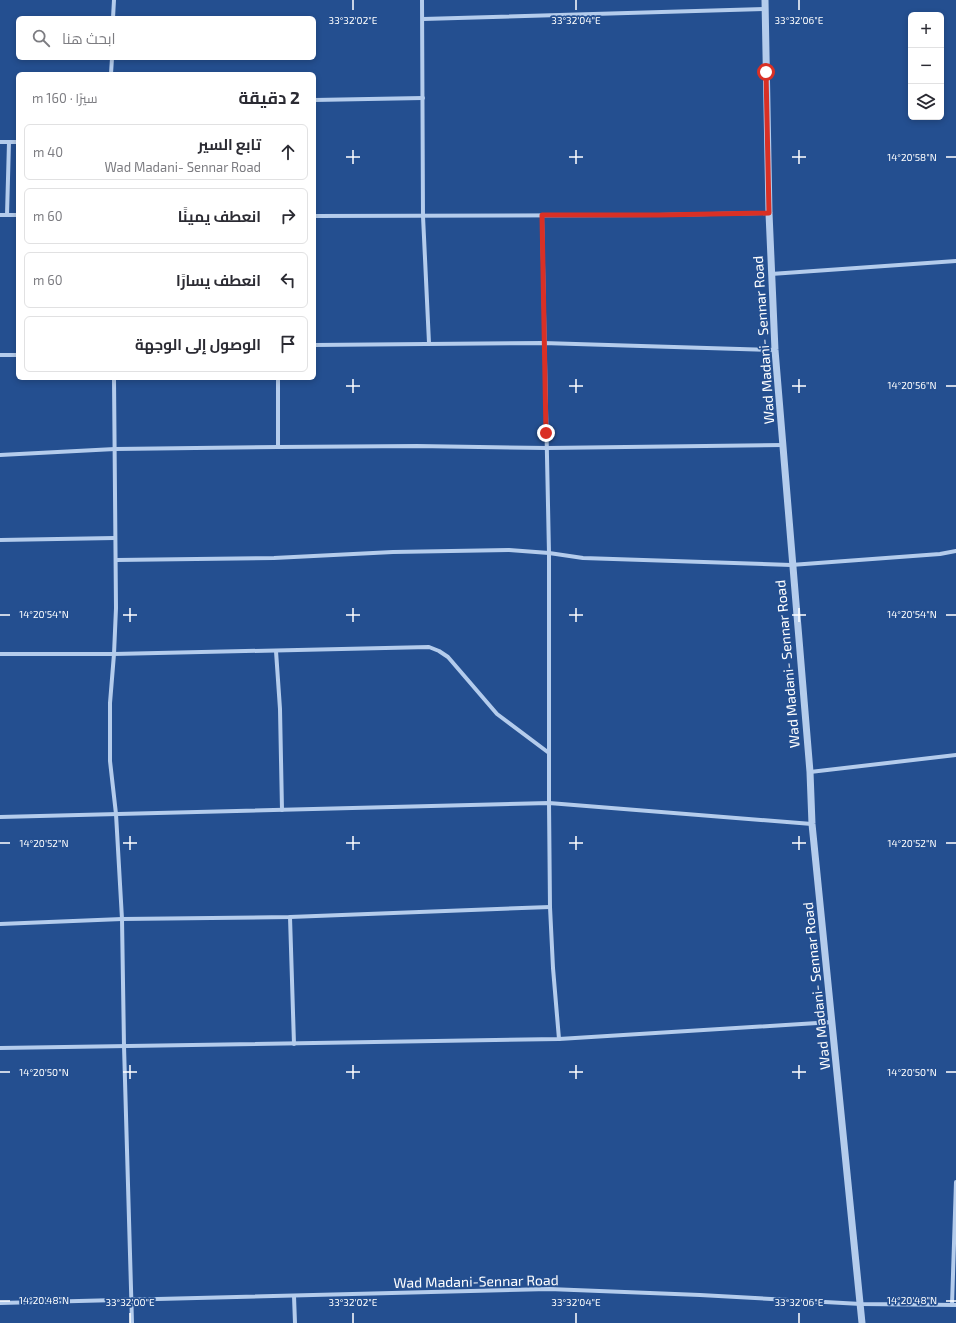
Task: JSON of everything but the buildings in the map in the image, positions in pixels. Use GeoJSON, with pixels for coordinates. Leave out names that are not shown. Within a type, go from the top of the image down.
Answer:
{"type":"FeatureCollection","features":[{"type":"Feature","properties":{"kind":"street"},"geometry":{"type":"LineString","coordinates":[[113,16],[114,0]]}},
{"type":"Feature","properties":{"kind":"street"},"geometry":{"type":"LineString","coordinates":[[422,0],[423,216],[429,343]]}},
{"type":"Feature","properties":{"kind":"street","name":"Wad Madani- Sennar Road"},"geometry":{"type":"LineString","coordinates":[[765,0],[769,213],[775,350],[810,772],[812,824],[862,1323]]}},
{"type":"Feature","properties":{"kind":"street"},"geometry":{"type":"LineString","coordinates":[[423,19],[765,9]]}},
{"type":"Feature","properties":{"kind":"street"},"geometry":{"type":"LineString","coordinates":[[112,60],[112,72]]}},
{"type":"Feature","properties":{"kind":"street"},"geometry":{"type":"LineString","coordinates":[[316,100],[423,98]]}},
{"type":"Feature","properties":{"kind":"street"},"geometry":{"type":"LineString","coordinates":[[0,142],[16,142]]}},
{"type":"Feature","properties":{"kind":"street"},"geometry":{"type":"LineString","coordinates":[[7,215],[9,142]]}},
{"type":"Feature","properties":{"kind":"street"},"geometry":{"type":"LineString","coordinates":[[316,216],[659,215],[769,213]]}},
{"type":"Feature","properties":{"kind":"street"},"geometry":{"type":"LineString","coordinates":[[0,215],[16,215]]}},
{"type":"Feature","properties":{"kind":"street"},"geometry":{"type":"LineString","coordinates":[[542,215],[543,343],[549,553],[550,907],[553,968],[560,1039]]}},
{"type":"Feature","properties":{"kind":"street"},"geometry":{"type":"LineString","coordinates":[[771,274],[956,261]]}},
{"type":"Feature","properties":{"kind":"street"},"geometry":{"type":"LineString","coordinates":[[316,345],[543,343],[775,350]]}},
{"type":"Feature","properties":{"kind":"street"},"geometry":{"type":"LineString","coordinates":[[0,355],[16,355]]}},
{"type":"Feature","properties":{"kind":"street"},"geometry":{"type":"LineString","coordinates":[[114,380],[116,560],[114,654],[110,703],[110,761],[116,814],[122,919],[132,1323]]}},
{"type":"Feature","properties":{"kind":"street"},"geometry":{"type":"LineString","coordinates":[[278,380],[278,447]]}},
{"type":"Feature","properties":{"kind":"street"},"geometry":{"type":"LineString","coordinates":[[0,455],[115,449],[425,446],[547,448],[783,445]]}},
{"type":"Feature","properties":{"kind":"street"},"geometry":{"type":"LineString","coordinates":[[0,540],[115,538]]}},
{"type":"Feature","properties":{"kind":"street"},"geometry":{"type":"LineString","coordinates":[[116,560],[274,558],[393,552],[508,550],[590,558],[792,565],[940,554],[956,551]]}},
{"type":"Feature","properties":{"kind":"street"},"geometry":{"type":"LineString","coordinates":[[0,654],[114,654],[429,647],[440,651],[448,657],[497,714],[549,753]]}},
{"type":"Feature","properties":{"kind":"street"},"geometry":{"type":"LineString","coordinates":[[276,651],[280,709],[282,810]]}},
{"type":"Feature","properties":{"kind":"street"},"geometry":{"type":"LineString","coordinates":[[810,772],[956,755]]}},
{"type":"Feature","properties":{"kind":"street"},"geometry":{"type":"LineString","coordinates":[[0,817],[549,803],[812,824]]}},
{"type":"Feature","properties":{"kind":"street"},"geometry":{"type":"LineString","coordinates":[[0,924],[122,919],[290,917],[550,907]]}},
{"type":"Feature","properties":{"kind":"street"},"geometry":{"type":"LineString","coordinates":[[290,917],[294,1044]]}},
{"type":"Feature","properties":{"kind":"street"},"geometry":{"type":"LineString","coordinates":[[0,1048],[560,1039],[833,1022]]}},
{"type":"Feature","properties":{"kind":"street","name":"Wad Madani-Sennar Road"},"geometry":{"type":"LineString","coordinates":[[0,1303],[549,1289],[700,1295],[860,1304],[954,1305],[956,1182]]}},
{"type":"Feature","properties":{"kind":"street"},"geometry":{"type":"LineString","coordinates":[[294,1296],[295,1323]]}},
{"type":"Feature","properties":{"kind":"route"},"geometry":{"type":"LineString","coordinates":[[546,433],[543,343],[542,215],[769,213],[766,72]]}}]}
